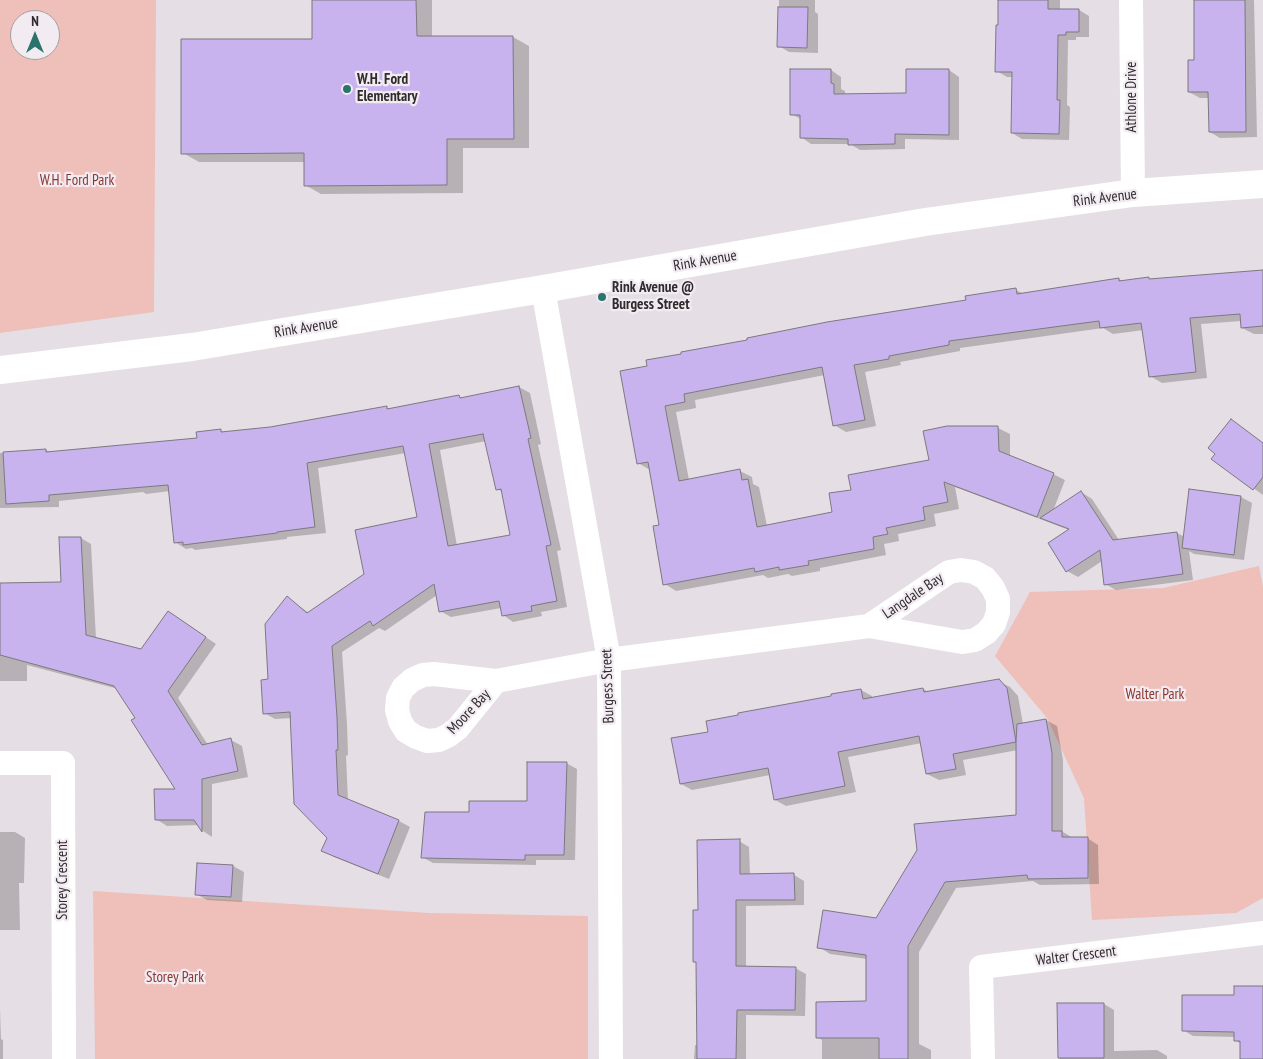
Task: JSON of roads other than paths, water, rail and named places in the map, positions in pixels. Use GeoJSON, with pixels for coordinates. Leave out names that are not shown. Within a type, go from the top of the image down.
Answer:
{"type":"FeatureCollection","features":[{"type":"Feature","properties":{"kind":"street","name":"Athlone Drive"},"geometry":{"type":"LineString","coordinates":[[1131,0],[1133,193]]}},
{"type":"Feature","properties":{"kind":"street","name":"Rink Avenue"},"geometry":{"type":"LineString","coordinates":[[0,370],[192,347],[543,290],[925,222],[1133,193],[1263,184]]}},
{"type":"Feature","properties":{"kind":"street","name":"Burgess Street"},"geometry":{"type":"LineString","coordinates":[[543,290],[609,660],[611,1059]]}},
{"type":"Feature","properties":{"kind":"street","name":"Langdale Bay"},"geometry":{"type":"LineString","coordinates":[[609,660],[869,626],[962,642],[975,640],[986,633],[994,624],[998,612],[998,599],[993,588],[985,578],[974,572],[961,570],[949,572],[869,626]]}},
{"type":"Feature","properties":{"kind":"street","name":"Moore Bay"},"geometry":{"type":"LineString","coordinates":[[496,681],[609,660]]}},
{"type":"Feature","properties":{"kind":"street","name":"Storey Crescent"},"geometry":{"type":"LineString","coordinates":[[0,762],[63,763],[64,1059]]}},
{"type":"Feature","properties":{"kind":"street","name":"Walter Crescent"},"geometry":{"type":"LineString","coordinates":[[983,1059],[981,967],[1263,933]]}},
{"type":"Feature","properties":{"kind":"place","name":"W.H. Ford Elementary"},"geometry":{"type":"Point","coordinates":[347,89]}},
{"type":"Feature","properties":{"kind":"place","name":"Rink Avenue @ Burgess Street"},"geometry":{"type":"Point","coordinates":[602,297]}},
{"type":"Feature","properties":{"kind":"park label","name":"W.H. Ford Park"},"geometry":{"type":"Point","coordinates":[77,181]}},
{"type":"Feature","properties":{"kind":"park label","name":"Walter Park"},"geometry":{"type":"Point","coordinates":[1155,695]}},
{"type":"Feature","properties":{"kind":"park label","name":"Storey Park"},"geometry":{"type":"Point","coordinates":[175,978]}}]}
